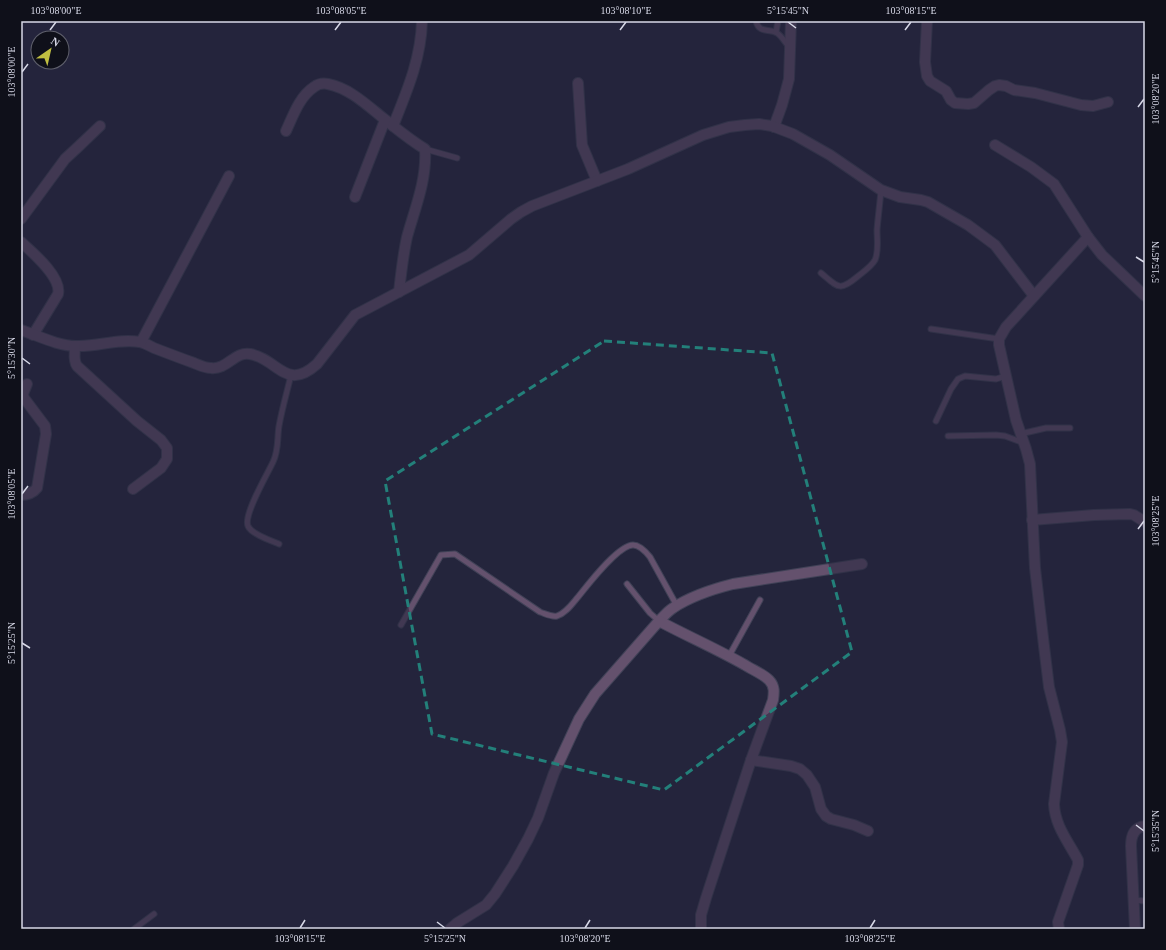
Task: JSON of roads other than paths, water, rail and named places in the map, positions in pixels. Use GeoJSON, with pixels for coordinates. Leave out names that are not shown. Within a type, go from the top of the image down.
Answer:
{"type":"FeatureCollection","features":[{"type":"Feature","properties":{"kind":"street"},"geometry":{"type":"LineString","coordinates":[[355,197],[389,123],[405,96],[420,46],[422,21]]}},
{"type":"Feature","properties":{"kind":"street"},"geometry":{"type":"LineString","coordinates":[[774,127],[782,106],[789,79],[791,21]]}},
{"type":"Feature","properties":{"kind":"street"},"geometry":{"type":"LineString","coordinates":[[927,21],[925,62],[927,76],[946,92],[955,103],[974,103],[989,90],[999,85],[1014,90],[1035,93],[1081,105],[1092,106],[1108,102]]}},
{"type":"Feature","properties":{"kind":"street"},"geometry":{"type":"LineString","coordinates":[[578,83],[582,145],[597,181]]}},
{"type":"Feature","properties":{"kind":"street"},"geometry":{"type":"LineString","coordinates":[[286,131],[303,98],[311,89],[321,84],[337,86],[364,103],[425,150],[426,163],[420,192],[407,238],[399,292]]}},
{"type":"Feature","properties":{"kind":"street"},"geometry":{"type":"LineString","coordinates":[[21,330],[65,345],[75,346],[115,342],[141,342],[214,369],[225,365],[239,355],[245,353],[252,354],[287,374],[299,376],[305,374],[317,364],[355,315],[469,255],[521,212],[532,206],[628,169],[703,135],[729,127],[759,124],[774,127],[793,134],[830,154],[881,190],[900,197],[928,202],[968,225],[995,245],[1034,296]]}},
{"type":"Feature","properties":{"kind":"street"},"geometry":{"type":"LineString","coordinates":[[21,218],[65,159],[100,126]]}},
{"type":"Feature","properties":{"kind":"street"},"geometry":{"type":"LineString","coordinates":[[994,145],[1031,167],[1054,184],[1088,237],[1102,255],[1145,296]]}},
{"type":"Feature","properties":{"kind":"street"},"geometry":{"type":"LineString","coordinates":[[141,342],[229,176]]}},
{"type":"Feature","properties":{"kind":"street"},"geometry":{"type":"LineString","coordinates":[[1059,929],[1058,922],[1076,872],[1078,860],[1060,828],[1055,813],[1054,804],[1062,742],[1049,687],[1035,568],[1030,464],[1016,420],[999,345],[999,339],[1006,327],[1088,237]]}},
{"type":"Feature","properties":{"kind":"street"},"geometry":{"type":"LineString","coordinates":[[21,242],[47,266],[58,288],[58,293],[55,299],[33,335]]}},
{"type":"Feature","properties":{"kind":"street"},"geometry":{"type":"LineString","coordinates":[[75,346],[74,358],[77,366],[137,421],[161,440],[167,448],[167,459],[161,468],[133,489]]}},
{"type":"Feature","properties":{"kind":"street"},"geometry":{"type":"LineString","coordinates":[[21,495],[30,494],[37,488],[46,429],[24,398],[23,394],[27,384]]}},
{"type":"Feature","properties":{"kind":"street"},"geometry":{"type":"LineString","coordinates":[[1032,520],[1069,516],[1130,514],[1145,522]]}},
{"type":"Feature","properties":{"kind":"street"},"geometry":{"type":"LineString","coordinates":[[450,929],[486,905],[495,894],[513,866],[538,818],[554,773],[578,719],[595,694],[659,621],[676,606],[719,587],[862,564]]}},
{"type":"Feature","properties":{"kind":"street"},"geometry":{"type":"LineString","coordinates":[[659,621],[729,656],[763,676],[769,680],[773,686],[774,693],[773,700],[751,760],[706,898],[701,915],[701,929]]}},
{"type":"Feature","properties":{"kind":"street"},"geometry":{"type":"LineString","coordinates":[[751,760],[791,766],[800,769],[807,775],[815,787],[821,808],[826,816],[868,831]]}},
{"type":"Feature","properties":{"kind":"street"},"geometry":{"type":"LineString","coordinates":[[1135,929],[1130,846],[1131,838],[1136,829],[1145,826]]}},
{"type":"Feature","properties":{"kind":"lane"},"geometry":{"type":"LineString","coordinates":[[756,21],[757,26],[760,28],[766,31],[776,32],[790,49]]}},
{"type":"Feature","properties":{"kind":"lane"},"geometry":{"type":"LineString","coordinates":[[776,32],[778,21]]}},
{"type":"Feature","properties":{"kind":"lane"},"geometry":{"type":"LineString","coordinates":[[425,150],[457,158]]}},
{"type":"Feature","properties":{"kind":"lane"},"geometry":{"type":"LineString","coordinates":[[821,273],[834,284],[841,287],[845,286],[872,265],[878,249],[877,230],[881,190]]}},
{"type":"Feature","properties":{"kind":"lane"},"geometry":{"type":"LineString","coordinates":[[931,329],[999,339]]}},
{"type":"Feature","properties":{"kind":"lane"},"geometry":{"type":"LineString","coordinates":[[279,544],[255,533],[248,526],[247,522],[256,496],[275,459],[279,426],[291,375]]}},
{"type":"Feature","properties":{"kind":"lane"},"geometry":{"type":"LineString","coordinates":[[936,421],[951,389],[958,379],[964,376],[996,379],[1006,376]]}},
{"type":"Feature","properties":{"kind":"lane"},"geometry":{"type":"LineString","coordinates":[[948,436],[996,434],[1022,438],[1046,428],[1070,428]]}},
{"type":"Feature","properties":{"kind":"lane"},"geometry":{"type":"LineString","coordinates":[[401,626],[441,555],[455,554],[540,612],[550,616],[556,616],[561,614],[570,606],[613,557],[627,547],[633,545],[639,547],[650,556],[676,606]]}},
{"type":"Feature","properties":{"kind":"lane"},"geometry":{"type":"LineString","coordinates":[[627,584],[650,613],[659,621]]}},
{"type":"Feature","properties":{"kind":"lane"},"geometry":{"type":"LineString","coordinates":[[729,656],[760,600]]}},
{"type":"Feature","properties":{"kind":"lane"},"geometry":{"type":"LineString","coordinates":[[1133,900],[1145,900]]}},
{"type":"Feature","properties":{"kind":"lane"},"geometry":{"type":"LineString","coordinates":[[134,929],[154,914]]}}]}
